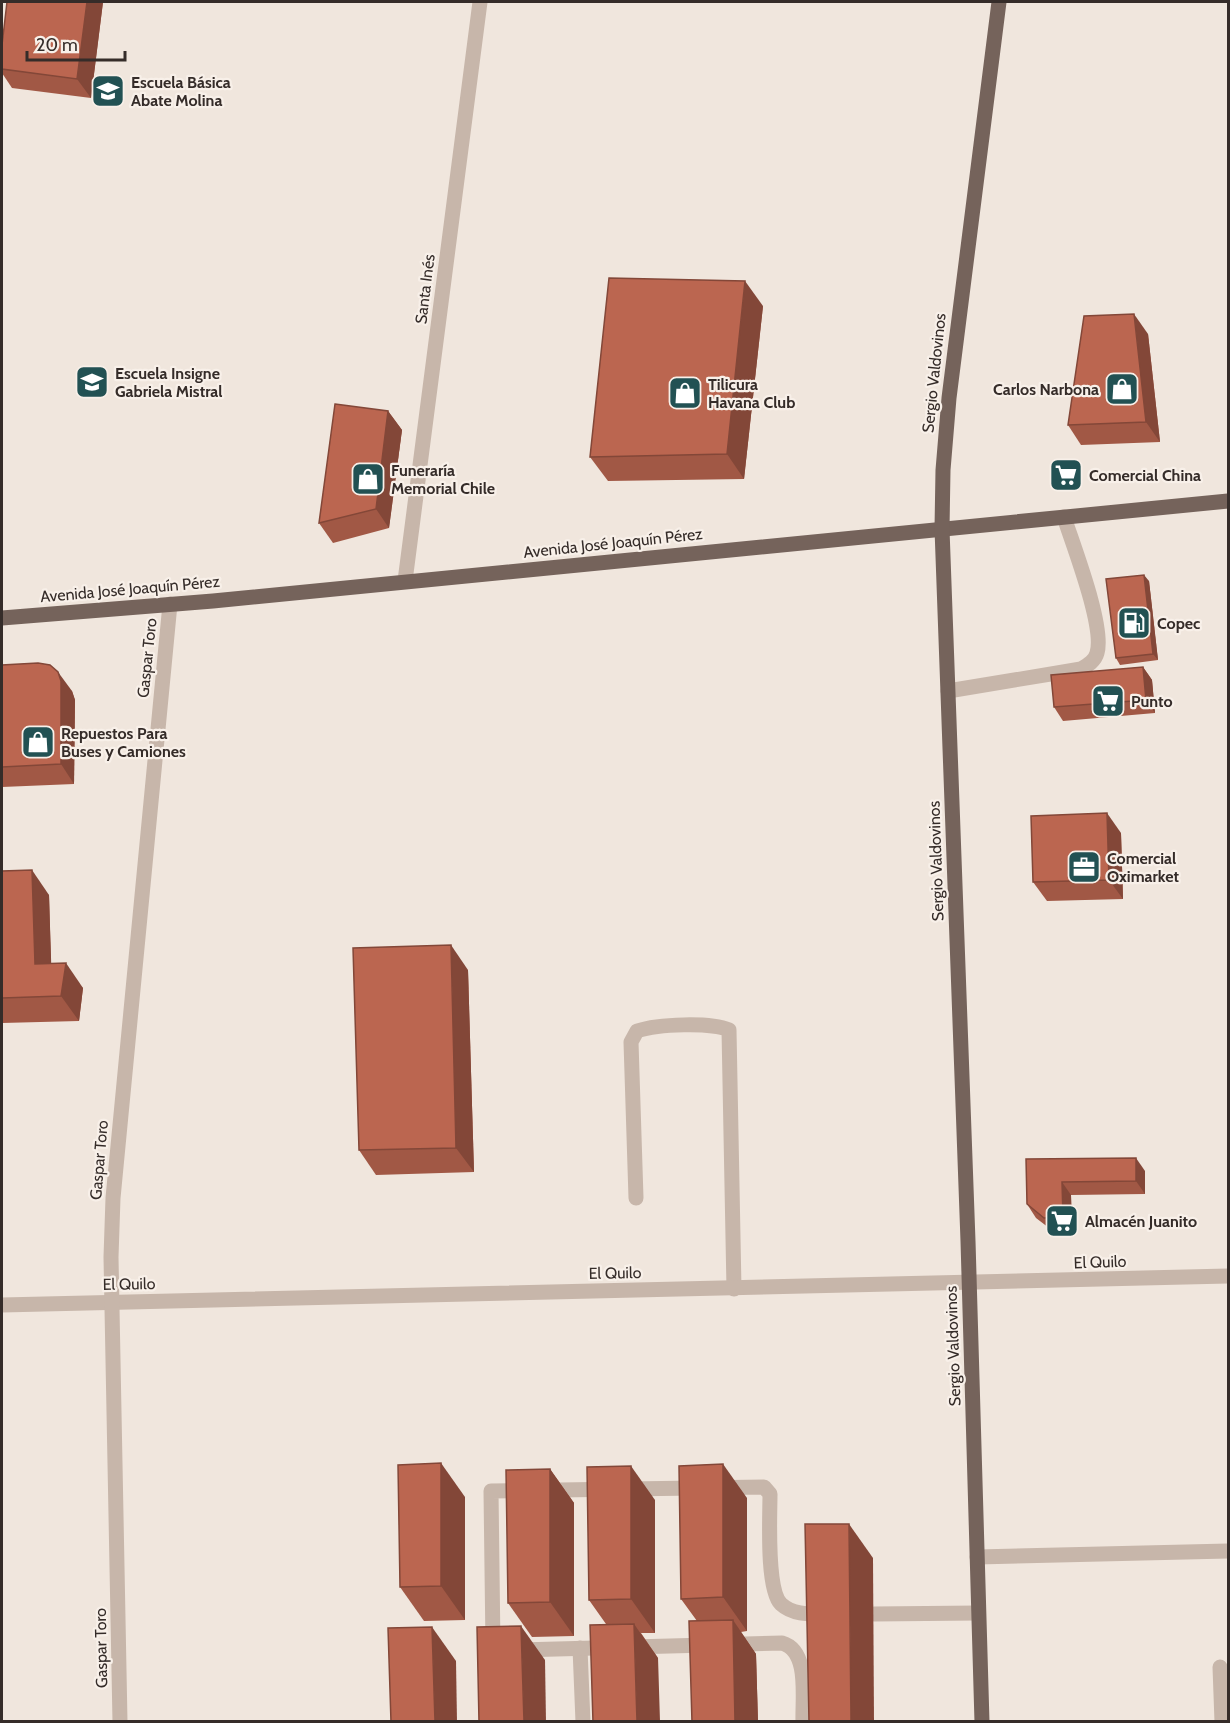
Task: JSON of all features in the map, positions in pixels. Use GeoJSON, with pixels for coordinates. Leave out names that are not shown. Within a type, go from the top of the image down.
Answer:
{"type":"FeatureCollection","features":[{"type":"Feature","properties":{"kind":"main road","name":"Sergio Valdovinos"},"geometry":{"type":"LineString","coordinates":[[982,1722],[942,529],[943,470],[949,398],[999,2]]}},
{"type":"Feature","properties":{"kind":"main road","name":"Avenida José Joaquín Pérez"},"geometry":{"type":"LineString","coordinates":[[2,618],[170,604],[1228,501]]}},
{"type":"Feature","properties":{"kind":"street","name":"Santa Inés"},"geometry":{"type":"LineString","coordinates":[[405,581],[480,2]]}},
{"type":"Feature","properties":{"kind":"street"},"geometry":{"type":"LineString","coordinates":[[948,691],[1081,669],[1095,659],[1098,641],[1091,598],[1064,517]]}},
{"type":"Feature","properties":{"kind":"street","name":"Gaspar Toro"},"geometry":{"type":"LineString","coordinates":[[120,1722],[111,1257],[113,1198],[170,604]]}},
{"type":"Feature","properties":{"kind":"street"},"geometry":{"type":"LineString","coordinates":[[636,1198],[631,1042],[637,1031],[649,1027],[717,1025],[729,1030],[734,1289]]}},
{"type":"Feature","properties":{"kind":"street","name":"El Quilo"},"geometry":{"type":"LineString","coordinates":[[2,1305],[1228,1276]]}},
{"type":"Feature","properties":{"kind":"street"},"geometry":{"type":"LineString","coordinates":[[803,1722],[800,1660],[794,1649],[782,1643],[493,1650],[491,1491],[764,1487],[770,1494],[771,1577],[775,1596],[787,1608],[797,1612],[830,1614]]}},
{"type":"Feature","properties":{"kind":"street"},"geometry":{"type":"LineString","coordinates":[[977,1557],[1228,1551]]}},
{"type":"Feature","properties":{"kind":"street"},"geometry":{"type":"LineString","coordinates":[[874,1614],[978,1613]]}},
{"type":"Feature","properties":{"kind":"street"},"geometry":{"type":"LineString","coordinates":[[580,1648],[583,1722]]}},
{"type":"Feature","properties":{"kind":"street"},"geometry":{"type":"LineString","coordinates":[[1220,1667],[1222,1722]]}},
{"type":"Feature","properties":{"kind":"building"},"geometry":{"type":"Polygon","coordinates":[[[7,2],[87,2],[77,79],[2,69],[7,2]]]}},
{"type":"Feature","properties":{"kind":"building","name":"Tilicura Havana Club"},"geometry":{"type":"Polygon","coordinates":[[[609,278],[745,281],[727,454],[590,457],[609,278]]]}},
{"type":"Feature","properties":{"kind":"building","name":"Carlos Narbona"},"geometry":{"type":"Polygon","coordinates":[[[1134,314],[1146,422],[1068,425],[1084,316],[1134,314]]]}},
{"type":"Feature","properties":{"kind":"building"},"geometry":{"type":"Polygon","coordinates":[[[335,404],[388,411],[376,509],[319,523],[335,404]]]}},
{"type":"Feature","properties":{"kind":"building","name":"Copec"},"geometry":{"type":"Polygon","coordinates":[[[1144,575],[1153,654],[1116,658],[1106,579],[1144,575]]]}},
{"type":"Feature","properties":{"kind":"building","name":"Repuestos Para Buses y Camiones"},"geometry":{"type":"Polygon","coordinates":[[[38,663],[50,665],[58,672],[61,681],[61,764],[2,767],[2,665],[38,663]]]}},
{"type":"Feature","properties":{"kind":"building"},"geometry":{"type":"Polygon","coordinates":[[[1143,667],[1146,700],[1054,707],[1051,675],[1143,667]]]}},
{"type":"Feature","properties":{"kind":"building"},"geometry":{"type":"Polygon","coordinates":[[[1107,813],[1109,880],[1033,882],[1031,816],[1107,813]]]}},
{"type":"Feature","properties":{"kind":"building"},"geometry":{"type":"Polygon","coordinates":[[[32,870],[35,964],[66,963],[61,996],[2,998],[2,871],[32,870]]]}},
{"type":"Feature","properties":{"kind":"building"},"geometry":{"type":"Polygon","coordinates":[[[451,945],[456,1148],[359,1150],[353,948],[451,945]]]}},
{"type":"Feature","properties":{"kind":"building"},"geometry":{"type":"Polygon","coordinates":[[[1136,1158],[1136,1181],[1062,1182],[1063,1217],[1044,1218],[1027,1204],[1026,1159],[1136,1158]]]}},
{"type":"Feature","properties":{"kind":"building"},"geometry":{"type":"Polygon","coordinates":[[[441,1463],[441,1586],[400,1587],[398,1465],[441,1463]]]}},
{"type":"Feature","properties":{"kind":"building"},"geometry":{"type":"Polygon","coordinates":[[[723,1464],[723,1597],[681,1599],[679,1466],[723,1464]]]}},
{"type":"Feature","properties":{"kind":"building"},"geometry":{"type":"Polygon","coordinates":[[[631,1466],[631,1599],[589,1600],[587,1467],[631,1466]]]}},
{"type":"Feature","properties":{"kind":"building"},"geometry":{"type":"Polygon","coordinates":[[[550,1469],[550,1602],[508,1603],[506,1470],[550,1469]]]}},
{"type":"Feature","properties":{"kind":"building"},"geometry":{"type":"Polygon","coordinates":[[[805,1524],[849,1524],[851,1722],[809,1722],[805,1524]]]}},
{"type":"Feature","properties":{"kind":"building"},"geometry":{"type":"Polygon","coordinates":[[[733,1620],[735,1722],[692,1722],[689,1621],[733,1620]]]}},
{"type":"Feature","properties":{"kind":"building"},"geometry":{"type":"Polygon","coordinates":[[[634,1624],[637,1722],[593,1722],[590,1625],[634,1624]]]}},
{"type":"Feature","properties":{"kind":"building"},"geometry":{"type":"Polygon","coordinates":[[[521,1626],[524,1722],[479,1722],[477,1627],[521,1626]]]}},
{"type":"Feature","properties":{"kind":"building"},"geometry":{"type":"Polygon","coordinates":[[[432,1627],[435,1722],[391,1722],[388,1628],[432,1627]]]}},
{"type":"Feature","properties":{"kind":"place","name":"Escuela Básica Abate Molina"},"geometry":{"type":"Point","coordinates":[108,91]}},
{"type":"Feature","properties":{"kind":"place","name":"Escuela Insigne Gabriela Mistral"},"geometry":{"type":"Point","coordinates":[92,382]}},
{"type":"Feature","properties":{"kind":"place","name":"Carlos Narbona"},"geometry":{"type":"Point","coordinates":[1122,389]}},
{"type":"Feature","properties":{"kind":"place","name":"Tilicura Havana Club"},"geometry":{"type":"Point","coordinates":[685,393]}},
{"type":"Feature","properties":{"kind":"place","name":"Comercial China"},"geometry":{"type":"Point","coordinates":[1066,475]}},
{"type":"Feature","properties":{"kind":"place","name":"Funeraría Memorial Chile"},"geometry":{"type":"Point","coordinates":[368,479]}},
{"type":"Feature","properties":{"kind":"place","name":"Copec"},"geometry":{"type":"Point","coordinates":[1134,623]}},
{"type":"Feature","properties":{"kind":"place","name":"Punto"},"geometry":{"type":"Point","coordinates":[1108,701]}},
{"type":"Feature","properties":{"kind":"place","name":"Repuestos Para Buses y Camiones"},"geometry":{"type":"Point","coordinates":[38,742]}},
{"type":"Feature","properties":{"kind":"place","name":"Comercial Oximarket"},"geometry":{"type":"Point","coordinates":[1084,867]}},
{"type":"Feature","properties":{"kind":"place","name":"Almacén Juanito"},"geometry":{"type":"Point","coordinates":[1062,1221]}}]}
